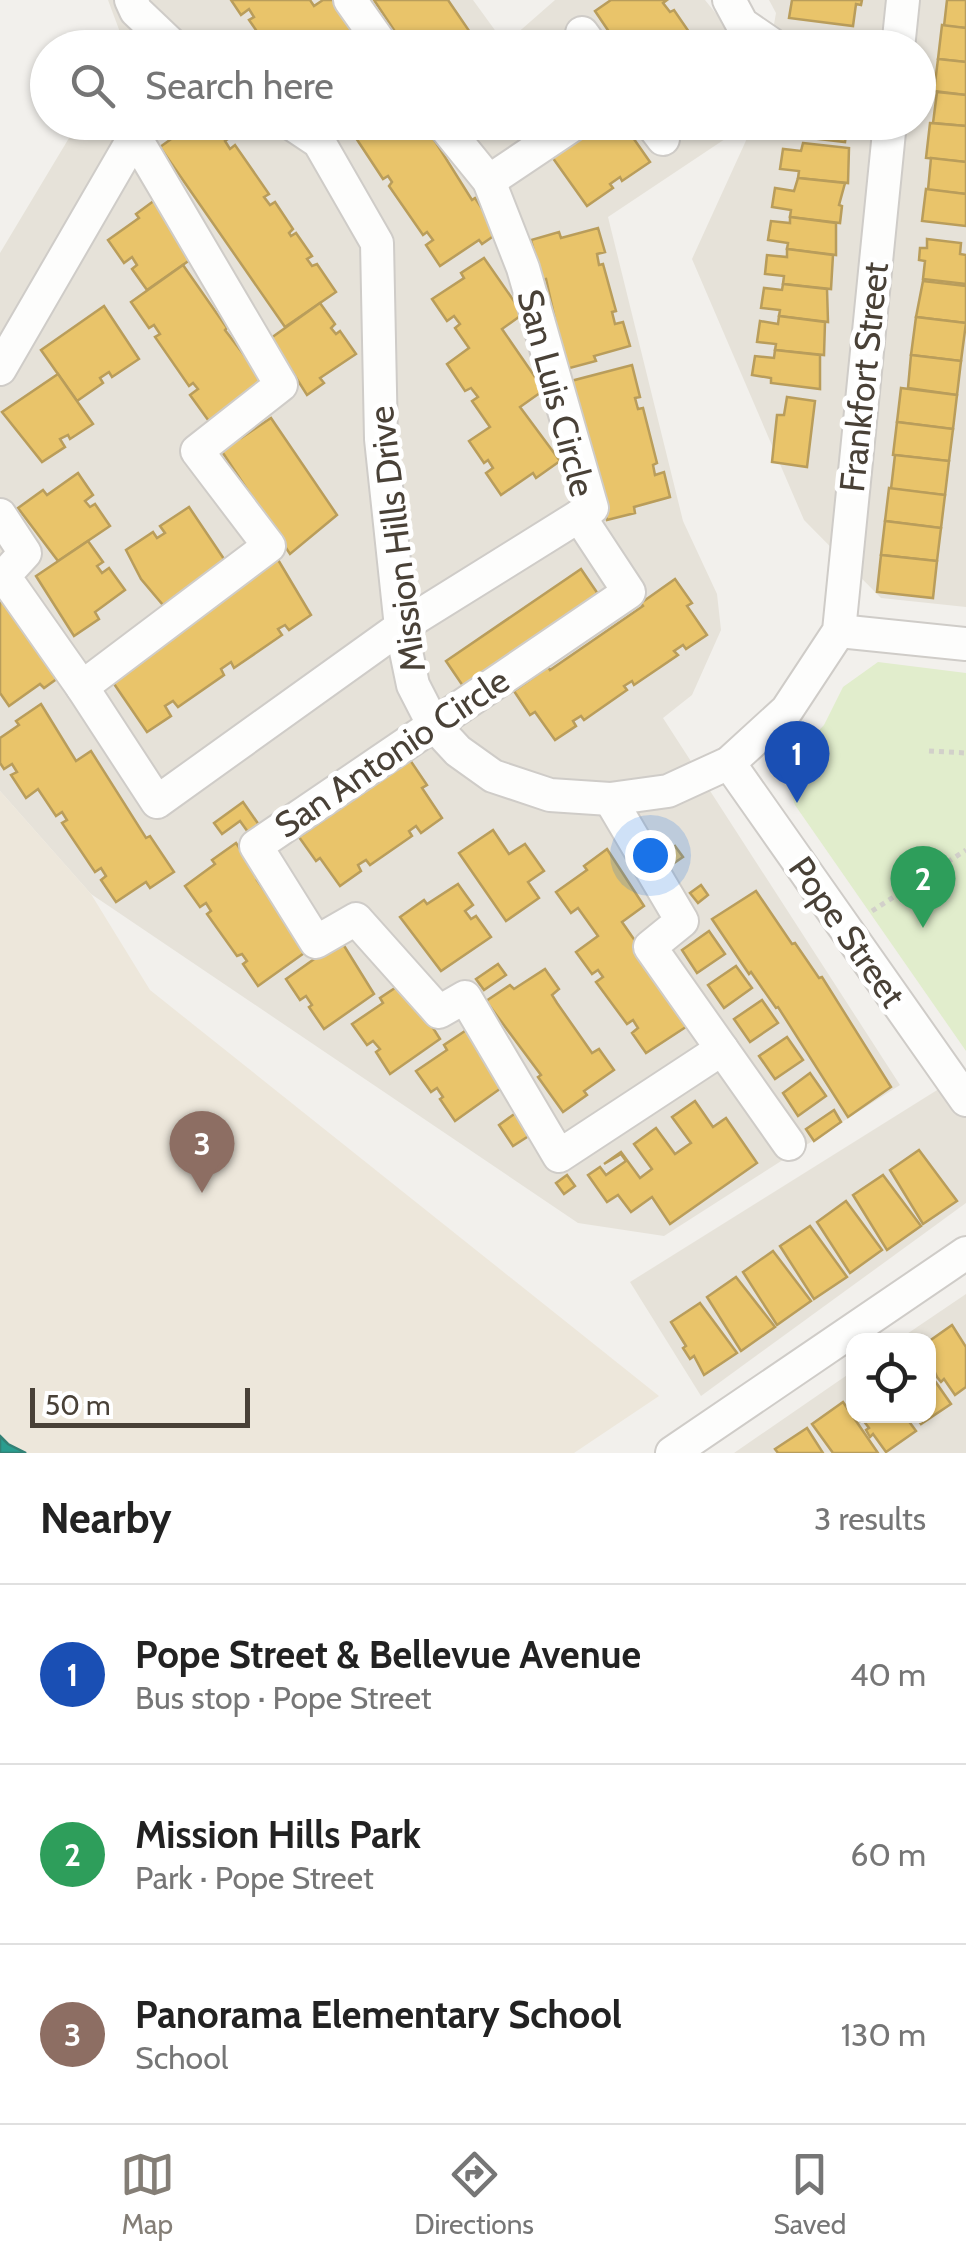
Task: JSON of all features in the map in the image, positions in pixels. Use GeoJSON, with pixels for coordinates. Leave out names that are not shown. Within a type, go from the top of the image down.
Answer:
{"type":"FeatureCollection","features":[{"type":"Feature","properties":{"kind":"street"},"geometry":{"type":"LineString","coordinates":[[131,0],[136,11],[156,30]]}},
{"type":"Feature","properties":{"kind":"street"},"geometry":{"type":"LineString","coordinates":[[350,0],[371,30]]}},
{"type":"Feature","properties":{"kind":"street"},"geometry":{"type":"LineString","coordinates":[[729,0],[742,24],[750,30]]}},
{"type":"Feature","properties":{"kind":"street"},"geometry":{"type":"LineString","coordinates":[[900,30],[903,0]]}},
{"type":"Feature","properties":{"kind":"street"},"geometry":{"type":"LineString","coordinates":[[0,369],[133,140]]}},
{"type":"Feature","properties":{"kind":"street"},"geometry":{"type":"LineString","coordinates":[[0,515],[25,554],[4,576],[82,687],[269,546],[197,451],[281,385],[145,140]]}},
{"type":"Feature","properties":{"kind":"street","name":"Mission Hills Drive"},"geometry":{"type":"LineString","coordinates":[[317,140],[377,243],[381,439],[400,627],[412,685],[432,724],[458,751],[493,776],[550,794],[610,799],[668,791],[729,763],[786,710],[839,632]]}},
{"type":"Feature","properties":{"kind":"street","name":"San Luis Circle"},"geometry":{"type":"LineString","coordinates":[[82,687],[157,802],[400,627],[592,508],[523,268],[489,181],[456,140]]}},
{"type":"Feature","properties":{"kind":"street"},"geometry":{"type":"LineString","coordinates":[[489,181],[550,140]]}},
{"type":"Feature","properties":{"kind":"street","name":"Frankfort Street"},"geometry":{"type":"LineString","coordinates":[[839,632],[888,140]]}},
{"type":"Feature","properties":{"kind":"street","name":"San Antonio Circle"},"geometry":{"type":"LineString","coordinates":[[579,516],[628,592],[256,846],[316,942],[356,919],[439,1012],[466,997],[559,1156],[722,1049]]}},
{"type":"Feature","properties":{"kind":"street"},"geometry":{"type":"LineString","coordinates":[[839,632],[966,644]]}},
{"type":"Feature","properties":{"kind":"street","name":"Pope Street"},"geometry":{"type":"LineString","coordinates":[[729,763],[966,1100]]}},
{"type":"Feature","properties":{"kind":"street"},"geometry":{"type":"LineString","coordinates":[[610,799],[682,921],[650,947],[789,1144]]}},
{"type":"Feature","properties":{"kind":"street"},"geometry":{"type":"LineString","coordinates":[[672,1453],[966,1253]]}},
{"type":"Feature","properties":{"kind":"path"},"geometry":{"type":"LineString","coordinates":[[929,750],[966,753]]}},
{"type":"Feature","properties":{"kind":"path"},"geometry":{"type":"LineString","coordinates":[[845,928],[966,850]]}},
{"type":"Feature","properties":{"kind":"shaded area"},"geometry":{"type":"Polygon","coordinates":[[[108,0],[473,0],[495,30],[119,30],[108,0]]]}},
{"type":"Feature","properties":{"kind":"shaded area"},"geometry":{"type":"Polygon","coordinates":[[[555,0],[705,0],[729,30],[521,30],[555,0]]]}},
{"type":"Feature","properties":{"kind":"shaded area"},"geometry":{"type":"Polygon","coordinates":[[[769,0],[966,0],[966,607],[881,598],[804,520],[692,259],[746,140],[936,140],[936,30],[773,30],[776,13],[769,0]]]}},
{"type":"Feature","properties":{"kind":"shaded area"},"geometry":{"type":"Polygon","coordinates":[[[68,140],[724,140],[608,217],[683,521],[717,594],[721,630],[692,695],[663,718],[900,1085],[664,1236],[578,1223],[91,894],[0,791],[0,253],[68,140]]]}},
{"type":"Feature","properties":{"kind":"shaded area"},"geometry":{"type":"Polygon","coordinates":[[[0,791],[91,894],[150,990],[659,1396],[574,1453],[0,1453],[0,791]]]}},
{"type":"Feature","properties":{"kind":"shaded area"},"geometry":{"type":"Polygon","coordinates":[[[966,1072],[966,1203],[701,1396],[630,1282],[966,1072]]]}},
{"type":"Feature","properties":{"kind":"shaded area"},"geometry":{"type":"Polygon","coordinates":[[[966,1294],[966,1453],[734,1453],[846,1376],[846,1423],[936,1423],[936,1333],[908,1333],[966,1294]]]}},
{"type":"Feature","properties":{"kind":"green space"},"geometry":{"type":"Polygon","coordinates":[[[878,662],[966,673],[966,1051],[795,805],[785,777],[795,756],[824,725],[843,687],[878,662]]]}},
{"type":"Feature","properties":{"kind":"building: Homes"},"geometry":{"type":"Polygon","coordinates":[[[231,0],[310,0],[314,6],[323,0],[333,0],[356,30],[256,30],[249,20],[254,17],[249,9],[241,15],[231,0]]]}},
{"type":"Feature","properties":{"kind":"building: Homes"},"geometry":{"type":"Polygon","coordinates":[[[374,0],[448,0],[469,30],[394,30],[374,0]]]}},
{"type":"Feature","properties":{"kind":"building: Homes"},"geometry":{"type":"Polygon","coordinates":[[[611,0],[667,0],[663,3],[670,12],[674,10],[688,30],[608,30],[595,11],[611,0]]]}},
{"type":"Feature","properties":{"kind":"building: Homes"},"geometry":{"type":"Polygon","coordinates":[[[792,0],[862,0],[861,5],[856,4],[853,26],[789,18],[792,0]]]}},
{"type":"Feature","properties":{"kind":"building: Homes"},"geometry":{"type":"Polygon","coordinates":[[[947,0],[966,0],[966,28],[944,26],[947,0]]]}},
{"type":"Feature","properties":{"kind":"building: Homes"},"geometry":{"type":"Polygon","coordinates":[[[942,25],[966,28],[966,62],[938,59],[942,25]]]}},
{"type":"Feature","properties":{"kind":"building: Homes"},"geometry":{"type":"Polygon","coordinates":[[[938,59],[966,62],[966,95],[936,91],[938,59]]]}},
{"type":"Feature","properties":{"kind":"building: Homes"},"geometry":{"type":"Polygon","coordinates":[[[937,92],[966,95],[966,126],[936,123],[937,92]]]}},
{"type":"Feature","properties":{"kind":"building: Homes"},"geometry":{"type":"Polygon","coordinates":[[[936,124],[966,126],[966,162],[926,158],[928,140],[936,140],[936,124]]]}},
{"type":"Feature","properties":{"kind":"building: Homes"},"geometry":{"type":"Polygon","coordinates":[[[170,140],[226,140],[230,149],[235,145],[269,194],[264,197],[270,205],[275,202],[293,229],[291,236],[296,233],[312,256],[307,259],[312,266],[317,264],[336,292],[285,327],[160,147],[170,140]]]}},
{"type":"Feature","properties":{"kind":"building: Homes"},"geometry":{"type":"Polygon","coordinates":[[[357,140],[434,140],[498,233],[482,244],[479,240],[440,266],[426,245],[433,240],[427,232],[423,235],[389,186],[392,182],[388,176],[383,179],[357,140]]]}},
{"type":"Feature","properties":{"kind":"building: Homes"},"geometry":{"type":"Polygon","coordinates":[[[570,140],[635,140],[650,162],[622,181],[620,177],[610,184],[613,188],[587,206],[550,154],[570,140]]]}},
{"type":"Feature","properties":{"kind":"building: Homes"},"geometry":{"type":"Polygon","coordinates":[[[803,143],[849,148],[848,183],[798,178],[799,171],[780,169],[783,149],[801,151],[803,143]]]}},
{"type":"Feature","properties":{"kind":"building: Homes"},"geometry":{"type":"Polygon","coordinates":[[[931,158],[966,162],[966,194],[928,190],[931,158]]]}},
{"type":"Feature","properties":{"kind":"building: Homes"},"geometry":{"type":"Polygon","coordinates":[[[798,178],[845,183],[839,205],[840,223],[790,217],[791,210],[772,207],[775,188],[794,191],[798,178]]]}},
{"type":"Feature","properties":{"kind":"building: Homes"},"geometry":{"type":"Polygon","coordinates":[[[926,189],[966,194],[966,226],[922,221],[926,189]]]}},
{"type":"Feature","properties":{"kind":"building: Homes"},"geometry":{"type":"Polygon","coordinates":[[[159,197],[197,255],[147,290],[132,269],[137,265],[132,257],[124,263],[108,240],[139,218],[136,214],[159,197]]]}},
{"type":"Feature","properties":{"kind":"building: Homes"},"geometry":{"type":"Polygon","coordinates":[[[790,217],[836,223],[836,255],[787,249],[788,243],[768,240],[771,221],[790,223],[790,217]]]}},
{"type":"Feature","properties":{"kind":"building: Homes"},"geometry":{"type":"Polygon","coordinates":[[[598,228],[605,252],[597,254],[616,311],[612,312],[615,324],[623,322],[630,346],[566,369],[546,279],[542,280],[531,240],[559,232],[561,238],[598,228]]]}},
{"type":"Feature","properties":{"kind":"building: Homes"},"geometry":{"type":"Polygon","coordinates":[[[927,239],[961,243],[960,254],[966,255],[966,284],[923,279],[925,261],[919,260],[920,248],[927,248],[927,239]]]}},
{"type":"Feature","properties":{"kind":"building: Homes"},"geometry":{"type":"Polygon","coordinates":[[[787,249],[833,255],[831,289],[783,284],[784,276],[765,274],[767,255],[787,257],[787,249]]]}},
{"type":"Feature","properties":{"kind":"building: Homes"},"geometry":{"type":"Polygon","coordinates":[[[484,258],[523,314],[502,329],[544,390],[520,407],[560,461],[536,478],[533,473],[501,495],[486,473],[493,468],[488,460],[484,463],[469,441],[490,427],[472,401],[478,397],[471,388],[465,391],[447,364],[469,348],[455,328],[460,324],[454,316],[447,321],[432,299],[464,278],[461,273],[484,258]]]}},
{"type":"Feature","properties":{"kind":"building: Homes"},"geometry":{"type":"Polygon","coordinates":[[[183,265],[267,385],[211,424],[190,395],[198,389],[193,383],[189,386],[155,337],[160,334],[154,325],[149,328],[131,302],[183,265]]]}},
{"type":"Feature","properties":{"kind":"building: Homes"},"geometry":{"type":"Polygon","coordinates":[[[923,281],[966,286],[966,323],[916,317],[923,281]]]}},
{"type":"Feature","properties":{"kind":"building: Homes"},"geometry":{"type":"Polygon","coordinates":[[[783,284],[827,289],[828,322],[779,316],[780,310],[761,308],[764,288],[782,290],[783,284]]]}},
{"type":"Feature","properties":{"kind":"building: Homes"},"geometry":{"type":"Polygon","coordinates":[[[320,303],[335,324],[331,328],[336,334],[340,331],[356,354],[320,378],[324,383],[307,395],[271,338],[320,303]]]}},
{"type":"Feature","properties":{"kind":"building: Homes"},"geometry":{"type":"Polygon","coordinates":[[[104,306],[139,359],[112,377],[109,372],[100,378],[103,383],[77,401],[41,350],[104,306]]]}},
{"type":"Feature","properties":{"kind":"building: Homes"},"geometry":{"type":"Polygon","coordinates":[[[779,316],[825,322],[824,355],[775,350],[776,344],[757,342],[760,321],[778,324],[779,316]]]}},
{"type":"Feature","properties":{"kind":"building: Homes"},"geometry":{"type":"Polygon","coordinates":[[[916,317],[966,323],[961,361],[911,355],[916,317]]]}},
{"type":"Feature","properties":{"kind":"building: Homes"},"geometry":{"type":"Polygon","coordinates":[[[775,350],[820,355],[820,389],[771,383],[771,378],[752,375],[755,356],[774,358],[775,350]]]}},
{"type":"Feature","properties":{"kind":"building: Homes"},"geometry":{"type":"Polygon","coordinates":[[[911,355],[961,361],[957,395],[908,388],[911,355]]]}},
{"type":"Feature","properties":{"kind":"building: Homes"},"geometry":{"type":"Polygon","coordinates":[[[632,365],[640,397],[635,398],[638,409],[643,408],[657,463],[653,465],[655,475],[664,472],[670,497],[634,507],[635,513],[607,520],[571,381],[632,365]]]}},
{"type":"Feature","properties":{"kind":"building: Homes"},"geometry":{"type":"Polygon","coordinates":[[[58,374],[93,424],[70,439],[68,435],[60,439],[65,447],[42,462],[2,412],[58,374]]]}},
{"type":"Feature","properties":{"kind":"building: Homes"},"geometry":{"type":"Polygon","coordinates":[[[901,388],[957,395],[953,429],[897,422],[901,388]]]}},
{"type":"Feature","properties":{"kind":"building: Homes"},"geometry":{"type":"Polygon","coordinates":[[[787,397],[815,401],[807,467],[772,462],[777,415],[784,415],[787,397]]]}},
{"type":"Feature","properties":{"kind":"building: Homes"},"geometry":{"type":"Polygon","coordinates":[[[271,418],[337,515],[290,554],[219,447],[271,418]]]}},
{"type":"Feature","properties":{"kind":"building: Homes"},"geometry":{"type":"Polygon","coordinates":[[[897,422],[953,429],[949,461],[893,455],[897,422]]]}},
{"type":"Feature","properties":{"kind":"building: Homes"},"geometry":{"type":"Polygon","coordinates":[[[895,455],[949,461],[945,495],[891,489],[895,455]]]}},
{"type":"Feature","properties":{"kind":"building: Homes"},"geometry":{"type":"Polygon","coordinates":[[[78,473],[93,495],[85,501],[90,507],[95,504],[110,526],[58,561],[18,508],[43,490],[47,495],[78,473]]]}},
{"type":"Feature","properties":{"kind":"building: Homes"},"geometry":{"type":"Polygon","coordinates":[[[889,488],[945,495],[941,528],[885,521],[889,488]]]}},
{"type":"Feature","properties":{"kind":"building: Homes"},"geometry":{"type":"Polygon","coordinates":[[[189,507],[226,562],[163,605],[141,579],[126,550],[153,532],[157,538],[165,533],[160,526],[189,507]]]}},
{"type":"Feature","properties":{"kind":"building: Homes"},"geometry":{"type":"Polygon","coordinates":[[[885,521],[941,528],[937,561],[881,555],[885,521]]]}},
{"type":"Feature","properties":{"kind":"building: Homes"},"geometry":{"type":"Polygon","coordinates":[[[88,541],[103,562],[97,566],[102,573],[109,568],[125,590],[95,612],[99,619],[74,636],[36,576],[88,541]]]}},
{"type":"Feature","properties":{"kind":"building: Homes"},"geometry":{"type":"Polygon","coordinates":[[[881,555],[937,561],[933,598],[877,592],[881,555]]]}},
{"type":"Feature","properties":{"kind":"building: Homes"},"geometry":{"type":"Polygon","coordinates":[[[277,558],[311,615],[289,630],[285,625],[278,629],[282,635],[234,668],[231,662],[221,669],[224,675],[178,707],[173,701],[165,706],[171,716],[147,732],[108,675],[277,558]]]}},
{"type":"Feature","properties":{"kind":"building: Homes"},"geometry":{"type":"Polygon","coordinates":[[[581,569],[598,594],[463,686],[446,661],[581,569]]]}},
{"type":"Feature","properties":{"kind":"building: Homes"},"geometry":{"type":"Polygon","coordinates":[[[0,574],[65,673],[44,688],[40,684],[9,706],[0,693],[0,574]]]}},
{"type":"Feature","properties":{"kind":"building: Homes"},"geometry":{"type":"Polygon","coordinates":[[[675,579],[707,635],[686,649],[683,645],[674,651],[678,655],[634,685],[632,681],[624,686],[627,690],[584,720],[581,716],[573,721],[576,726],[555,740],[535,712],[530,715],[514,691],[643,606],[641,603],[675,579]]]}},
{"type":"Feature","properties":{"kind":"building: Homes"},"geometry":{"type":"Polygon","coordinates":[[[41,704],[76,761],[91,751],[146,838],[150,836],[174,872],[150,888],[146,882],[116,902],[101,880],[106,876],[101,868],[95,872],[62,823],[67,820],[62,812],[56,816],[38,789],[26,798],[11,775],[17,772],[12,764],[4,769],[0,763],[0,738],[41,704]]]}},
{"type":"Feature","properties":{"kind":"building: Homes"},"geometry":{"type":"Polygon","coordinates":[[[410,760],[427,785],[422,788],[442,818],[421,833],[416,826],[409,831],[412,836],[370,865],[366,860],[358,865],[361,871],[340,886],[299,837],[410,760]]]}},
{"type":"Feature","properties":{"kind":"building: Homes"},"geometry":{"type":"Polygon","coordinates":[[[243,802],[259,825],[248,832],[240,821],[222,834],[214,823],[243,802]]]}},
{"type":"Feature","properties":{"kind":"building: Homes"},"geometry":{"type":"Polygon","coordinates":[[[493,830],[509,854],[525,844],[544,871],[528,882],[539,898],[506,921],[459,853],[493,830]]]}},
{"type":"Feature","properties":{"kind":"building: Homes"},"geometry":{"type":"Polygon","coordinates":[[[236,843],[307,951],[258,986],[243,964],[247,961],[242,954],[237,956],[207,914],[211,911],[206,903],[200,907],[185,886],[236,843]]]}},
{"type":"Feature","properties":{"kind":"building: Homes"},"geometry":{"type":"Polygon","coordinates":[[[675,846],[683,857],[661,872],[654,861],[675,846]]]}},
{"type":"Feature","properties":{"kind":"building: Homes"},"geometry":{"type":"Polygon","coordinates":[[[607,849],[644,906],[622,922],[692,1023],[646,1053],[632,1033],[638,1028],[633,1020],[627,1024],[596,982],[603,977],[598,970],[592,974],[576,952],[598,936],[578,908],[571,913],[556,892],[587,870],[584,866],[607,849]]]}},
{"type":"Feature","properties":{"kind":"building: Homes"},"geometry":{"type":"Polygon","coordinates":[[[458,884],[473,905],[465,911],[471,919],[476,916],[491,937],[441,971],[400,917],[458,884]]]}},
{"type":"Feature","properties":{"kind":"building: Homes"},"geometry":{"type":"Polygon","coordinates":[[[701,885],[708,895],[698,903],[690,893],[701,885]]]}},
{"type":"Feature","properties":{"kind":"building: Homes"},"geometry":{"type":"Polygon","coordinates":[[[756,891],[792,944],[822,977],[891,1087],[848,1117],[778,1007],[749,974],[712,919],[756,891]]]}},
{"type":"Feature","properties":{"kind":"building: Homes"},"geometry":{"type":"Polygon","coordinates":[[[709,931],[725,954],[697,973],[682,950],[709,931]]]}},
{"type":"Feature","properties":{"kind":"building: Homes"},"geometry":{"type":"Polygon","coordinates":[[[338,936],[374,994],[324,1029],[306,996],[300,1000],[286,979],[338,936]]]}},
{"type":"Feature","properties":{"kind":"building: Homes"},"geometry":{"type":"Polygon","coordinates":[[[498,964],[506,975],[484,990],[476,979],[498,964]]]}},
{"type":"Feature","properties":{"kind":"building: Homes"},"geometry":{"type":"Polygon","coordinates":[[[736,966],[752,988],[724,1008],[708,985],[736,966]]]}},
{"type":"Feature","properties":{"kind":"building: Homes"},"geometry":{"type":"Polygon","coordinates":[[[545,969],[559,989],[552,995],[557,1003],[592,1053],[599,1049],[614,1070],[563,1112],[538,1077],[541,1075],[486,1001],[545,969]]]}},
{"type":"Feature","properties":{"kind":"building: Homes"},"geometry":{"type":"Polygon","coordinates":[[[404,982],[440,1039],[390,1074],[376,1052],[380,1049],[373,1041],[367,1045],[352,1024],[383,1003],[380,998],[404,982]]]}},
{"type":"Feature","properties":{"kind":"building: Homes"},"geometry":{"type":"Polygon","coordinates":[[[762,1000],[778,1023],[750,1042],[734,1019],[762,1000]]]}},
{"type":"Feature","properties":{"kind":"building: Homes"},"geometry":{"type":"Polygon","coordinates":[[[468,1029],[504,1086],[455,1121],[437,1088],[431,1092],[416,1071],[447,1050],[444,1045],[468,1029]]]}},
{"type":"Feature","properties":{"kind":"building: Homes"},"geometry":{"type":"Polygon","coordinates":[[[787,1037],[803,1060],[775,1079],[759,1056],[787,1037]]]}},
{"type":"Feature","properties":{"kind":"building: Homes"},"geometry":{"type":"Polygon","coordinates":[[[810,1073],[826,1096],[798,1116],[783,1093],[810,1073]]]}},
{"type":"Feature","properties":{"kind":"building: Homes"},"geometry":{"type":"Polygon","coordinates":[[[695,1101],[713,1127],[726,1118],[757,1163],[670,1224],[652,1197],[631,1212],[618,1195],[607,1202],[588,1175],[600,1167],[606,1175],[626,1161],[621,1154],[604,1164],[621,1152],[640,1178],[652,1169],[634,1144],[656,1128],[675,1154],[691,1143],[672,1117],[695,1101]]]}},
{"type":"Feature","properties":{"kind":"building: Homes"},"geometry":{"type":"Polygon","coordinates":[[[520,1110],[535,1132],[513,1146],[499,1125],[520,1110]]]}},
{"type":"Feature","properties":{"kind":"building: Homes"},"geometry":{"type":"Polygon","coordinates":[[[834,1110],[841,1122],[814,1141],[806,1129],[834,1110]]]}},
{"type":"Feature","properties":{"kind":"building: Homes"},"geometry":{"type":"Polygon","coordinates":[[[919,1150],[957,1201],[923,1224],[890,1170],[919,1150]]]}},
{"type":"Feature","properties":{"kind":"building: Homes"},"geometry":{"type":"Polygon","coordinates":[[[567,1175],[575,1186],[564,1194],[556,1183],[567,1175]]]}},
{"type":"Feature","properties":{"kind":"building: Homes"},"geometry":{"type":"Polygon","coordinates":[[[883,1175],[921,1226],[887,1250],[853,1195],[883,1175]]]}},
{"type":"Feature","properties":{"kind":"building: Homes"},"geometry":{"type":"Polygon","coordinates":[[[846,1201],[882,1250],[850,1273],[817,1222],[846,1201]]]}},
{"type":"Feature","properties":{"kind":"building: Homes"},"geometry":{"type":"Polygon","coordinates":[[[810,1226],[847,1277],[814,1299],[780,1246],[810,1226]]]}},
{"type":"Feature","properties":{"kind":"building: Homes"},"geometry":{"type":"Polygon","coordinates":[[[773,1251],[811,1301],[777,1325],[743,1272],[773,1251]]]}},
{"type":"Feature","properties":{"kind":"building: Homes"},"geometry":{"type":"Polygon","coordinates":[[[736,1277],[775,1327],[741,1351],[707,1297],[736,1277]]]}},
{"type":"Feature","properties":{"kind":"building: Homes"},"geometry":{"type":"Polygon","coordinates":[[[700,1303],[737,1353],[704,1375],[694,1356],[690,1359],[683,1348],[686,1346],[671,1322],[700,1303]]]}},
{"type":"Feature","properties":{"kind":"building: Homes"},"geometry":{"type":"Polygon","coordinates":[[[952,1325],[966,1347],[966,1387],[955,1395],[936,1375],[936,1336],[952,1325]]]}},
{"type":"Feature","properties":{"kind":"building: Homes"},"geometry":{"type":"Polygon","coordinates":[[[936,1382],[951,1404],[936,1414],[936,1382]]]}},
{"type":"Feature","properties":{"kind":"building: Homes"},"geometry":{"type":"Polygon","coordinates":[[[843,1402],[846,1423],[857,1423],[878,1453],[833,1453],[812,1424],[843,1402]]]}},
{"type":"Feature","properties":{"kind":"building: Homes"},"geometry":{"type":"Polygon","coordinates":[[[865,1423],[910,1423],[916,1431],[886,1452],[873,1434],[870,1437],[866,1430],[869,1428],[865,1423]]]}},
{"type":"Feature","properties":{"kind":"building: Homes"},"geometry":{"type":"Polygon","coordinates":[[[807,1428],[823,1453],[778,1453],[775,1449],[807,1428]]]}},
{"type":"Feature","properties":{"kind":"building: Schools"},"geometry":{"type":"Polygon","coordinates":[[[0,1436],[8,1444],[26,1453],[0,1453],[0,1436]]]}},
{"type":"Feature","properties":{"kind":"place","name":"Pope Street & Bellevue Avenue"},"geometry":{"type":"Point","coordinates":[797,803]}},
{"type":"Feature","properties":{"kind":"place","name":"Mission Hills Park"},"geometry":{"type":"Point","coordinates":[923,928]}},
{"type":"Feature","properties":{"kind":"place","name":"Panorama Elementary School"},"geometry":{"type":"Point","coordinates":[202,1193]}}]}
